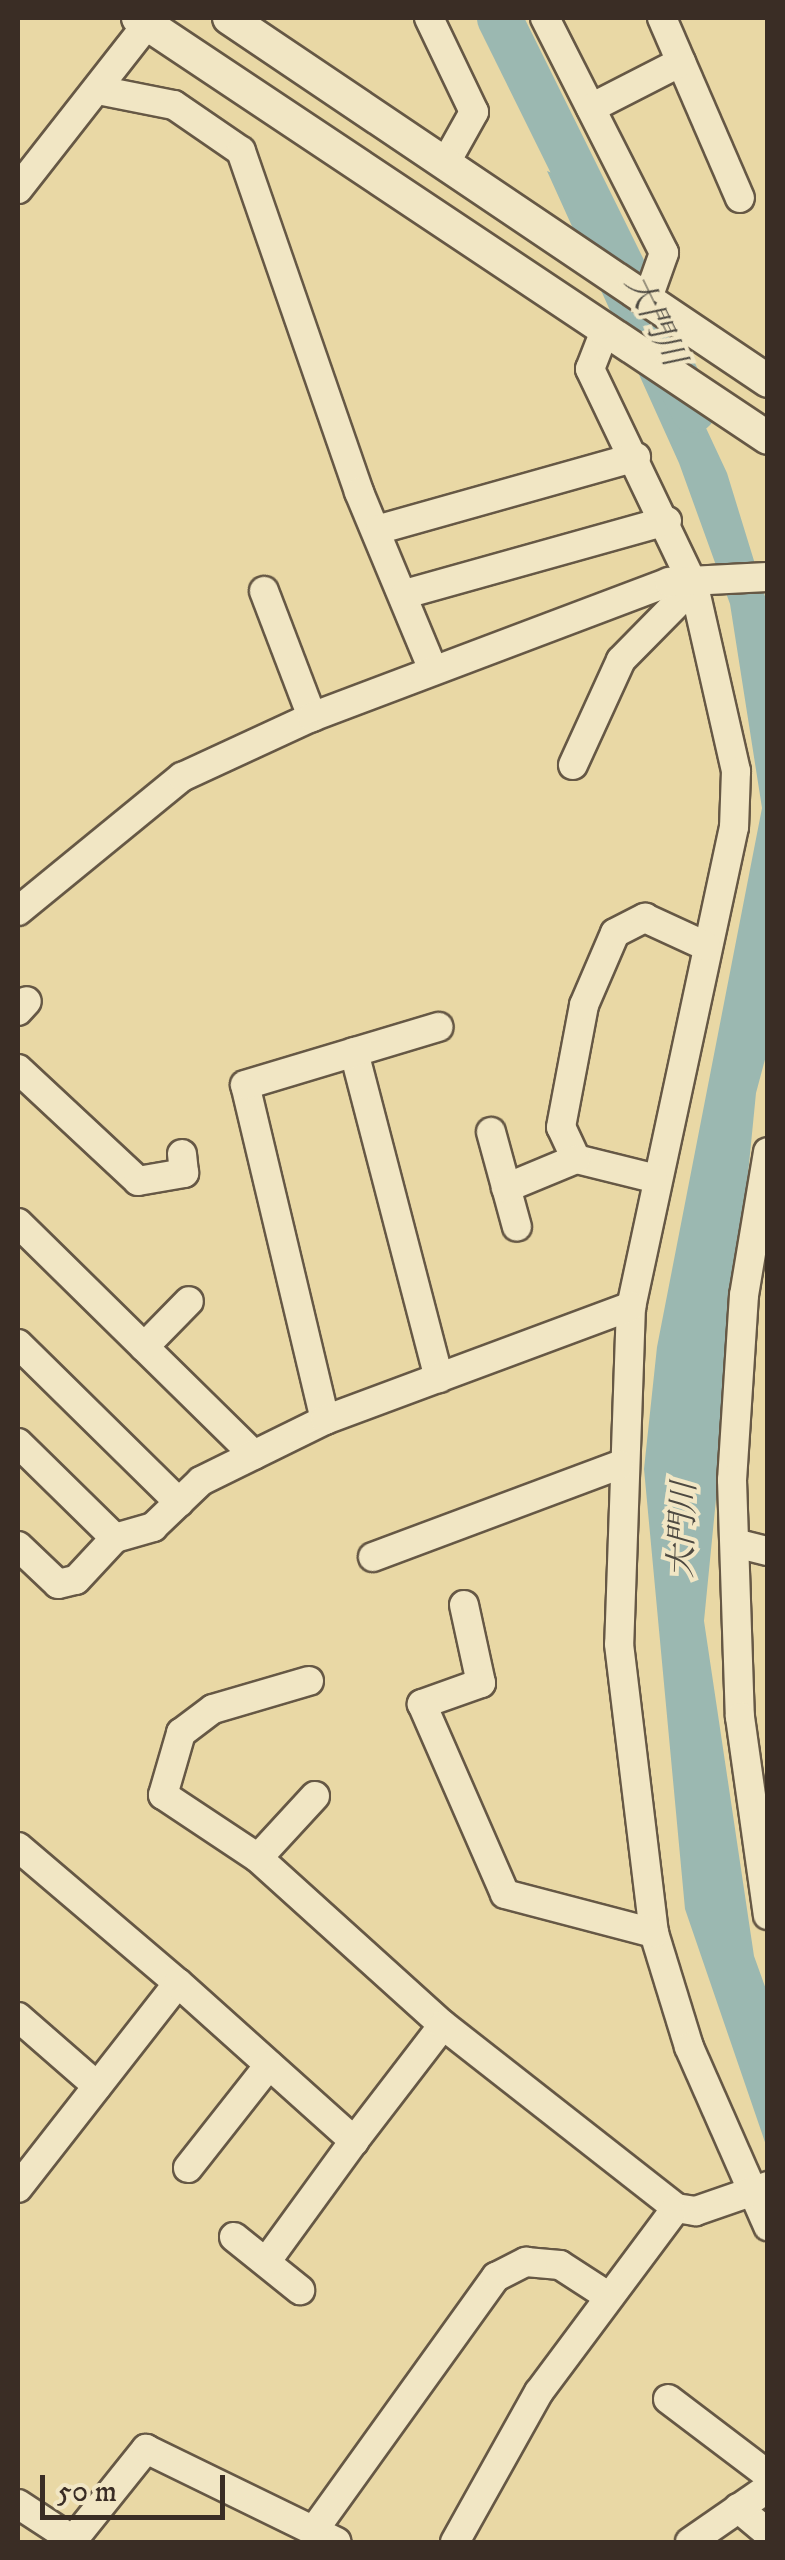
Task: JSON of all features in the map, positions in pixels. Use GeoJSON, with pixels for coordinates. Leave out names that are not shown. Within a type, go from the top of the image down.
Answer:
{"type":"FeatureCollection","features":[{"type":"Feature","properties":{"kind":"street"},"geometry":{"type":"LineString","coordinates":[[229,18],[768,381]]}},
{"type":"Feature","properties":{"kind":"street"},"geometry":{"type":"LineString","coordinates":[[429,18],[474,112],[446,162]]}},
{"type":"Feature","properties":{"kind":"street"},"geometry":{"type":"LineString","coordinates":[[545,18],[664,253],[648,298]]}},
{"type":"Feature","properties":{"kind":"street"},"geometry":{"type":"LineString","coordinates":[[662,18],[740,198]]}},
{"type":"Feature","properties":{"kind":"street"},"geometry":{"type":"LineString","coordinates":[[18,189],[98,90],[146,20],[768,438]]}},
{"type":"Feature","properties":{"kind":"street"},"geometry":{"type":"LineString","coordinates":[[591,108],[682,62]]}},
{"type":"Feature","properties":{"kind":"street"},"geometry":{"type":"LineString","coordinates":[[98,90],[174,105],[241,151],[359,492],[380,529],[432,664]]}},
{"type":"Feature","properties":{"kind":"street"},"geometry":{"type":"LineString","coordinates":[[606,328],[590,368],[698,586],[736,772],[734,827],[653,1178],[631,1306],[619,1465],[619,1644],[654,1933],[690,2047],[760,2188],[768,2226]]}},
{"type":"Feature","properties":{"kind":"street"},"geometry":{"type":"LineString","coordinates":[[380,529],[636,457]]}},
{"type":"Feature","properties":{"kind":"street"},"geometry":{"type":"LineString","coordinates":[[405,594],[667,521]]}},
{"type":"Feature","properties":{"kind":"street"},"geometry":{"type":"LineString","coordinates":[[18,912],[182,777],[312,717],[432,664],[669,582],[698,586],[768,577]]}},
{"type":"Feature","properties":{"kind":"street"},"geometry":{"type":"LineString","coordinates":[[573,765],[621,660],[698,586]]}},
{"type":"Feature","properties":{"kind":"street"},"geometry":{"type":"LineString","coordinates":[[264,592],[312,717]]}},
{"type":"Feature","properties":{"kind":"street"},"geometry":{"type":"LineString","coordinates":[[576,1159],[562,1126],[584,1005],[615,933],[646,918],[706,946]]}},
{"type":"Feature","properties":{"kind":"street"},"geometry":{"type":"LineString","coordinates":[[325,1420],[245,1086],[438,1026]]}},
{"type":"Feature","properties":{"kind":"street"},"geometry":{"type":"LineString","coordinates":[[354,1052],[438,1378]]}},
{"type":"Feature","properties":{"kind":"street"},"geometry":{"type":"LineString","coordinates":[[18,1069],[138,1181],[184,1173],[182,1154]]}},
{"type":"Feature","properties":{"kind":"street"},"geometry":{"type":"LineString","coordinates":[[491,1132],[517,1228]]}},
{"type":"Feature","properties":{"kind":"street"},"geometry":{"type":"LineString","coordinates":[[767,1154],[744,1295],[735,1542],[740,1716],[768,1915]]}},
{"type":"Feature","properties":{"kind":"street"},"geometry":{"type":"LineString","coordinates":[[506,1188],[576,1159],[653,1178]]}},
{"type":"Feature","properties":{"kind":"street"},"geometry":{"type":"LineString","coordinates":[[18,1223],[254,1455]]}},
{"type":"Feature","properties":{"kind":"street"},"geometry":{"type":"LineString","coordinates":[[144,1347],[189,1300]]}},
{"type":"Feature","properties":{"kind":"street"},"geometry":{"type":"LineString","coordinates":[[18,1546],[58,1584],[76,1580],[115,1538],[153,1527],[179,1502],[254,1455],[325,1420],[631,1306]]}},
{"type":"Feature","properties":{"kind":"street"},"geometry":{"type":"LineString","coordinates":[[18,1344],[179,1502]]}},
{"type":"Feature","properties":{"kind":"street"},"geometry":{"type":"LineString","coordinates":[[18,1443],[115,1538]]}},
{"type":"Feature","properties":{"kind":"street"},"geometry":{"type":"LineString","coordinates":[[373,1557],[619,1465]]}},
{"type":"Feature","properties":{"kind":"street"},"geometry":{"type":"LineString","coordinates":[[735,1542],[768,1552]]}},
{"type":"Feature","properties":{"kind":"street"},"geometry":{"type":"LineString","coordinates":[[464,1605],[481,1683],[422,1704],[506,1894],[654,1933]]}},
{"type":"Feature","properties":{"kind":"street"},"geometry":{"type":"LineString","coordinates":[[309,1682],[214,1709],[192,1725],[163,1795],[258,1858],[443,2025],[676,2208]]}},
{"type":"Feature","properties":{"kind":"street"},"geometry":{"type":"LineString","coordinates":[[258,1858],[314,1796]]}},
{"type":"Feature","properties":{"kind":"street"},"geometry":{"type":"LineString","coordinates":[[18,1846],[354,2141]]}},
{"type":"Feature","properties":{"kind":"street"},"geometry":{"type":"LineString","coordinates":[[18,2185],[178,1983]]}},
{"type":"Feature","properties":{"kind":"street"},"geometry":{"type":"LineString","coordinates":[[18,2017],[97,2086]]}},
{"type":"Feature","properties":{"kind":"street"},"geometry":{"type":"LineString","coordinates":[[266,2262],[443,2025]]}},
{"type":"Feature","properties":{"kind":"street"},"geometry":{"type":"LineString","coordinates":[[188,2168],[269,2065]]}},
{"type":"Feature","properties":{"kind":"street"},"geometry":{"type":"LineString","coordinates":[[455,2542],[539,2392],[676,2208],[760,2188]]}},
{"type":"Feature","properties":{"kind":"street"},"geometry":{"type":"LineString","coordinates":[[234,2236],[300,2290]]}},
{"type":"Feature","properties":{"kind":"street"},"geometry":{"type":"LineString","coordinates":[[18,2504],[74,2540],[146,2449],[320,2537],[496,2277],[526,2262],[560,2264],[608,2296]]}},
{"type":"Feature","properties":{"kind":"street"},"geometry":{"type":"LineString","coordinates":[[668,2400],[768,2475]]}},
{"type":"Feature","properties":{"kind":"street"},"geometry":{"type":"LineString","coordinates":[[690,2542],[768,2488]]}},
{"type":"Feature","properties":{"kind":"street"},"geometry":{"type":"LineString","coordinates":[[738,2508],[768,2534]]}},
{"type":"Feature","properties":{"kind":"water"},"geometry":{"type":"Polygon","coordinates":[[[547,171],[594,188],[727,473],[767,603],[767,1052],[756,1093],[704,1621],[754,1956],[767,1992],[767,2148],[685,1909],[644,1469],[657,1347],[762,808],[730,604],[679,463],[547,171]]]}},
{"type":"Feature","properties":{"kind":"waterway","name":"大門川"},"geometry":{"type":"LineString","coordinates":[[499,18],[693,410]]}}]}
